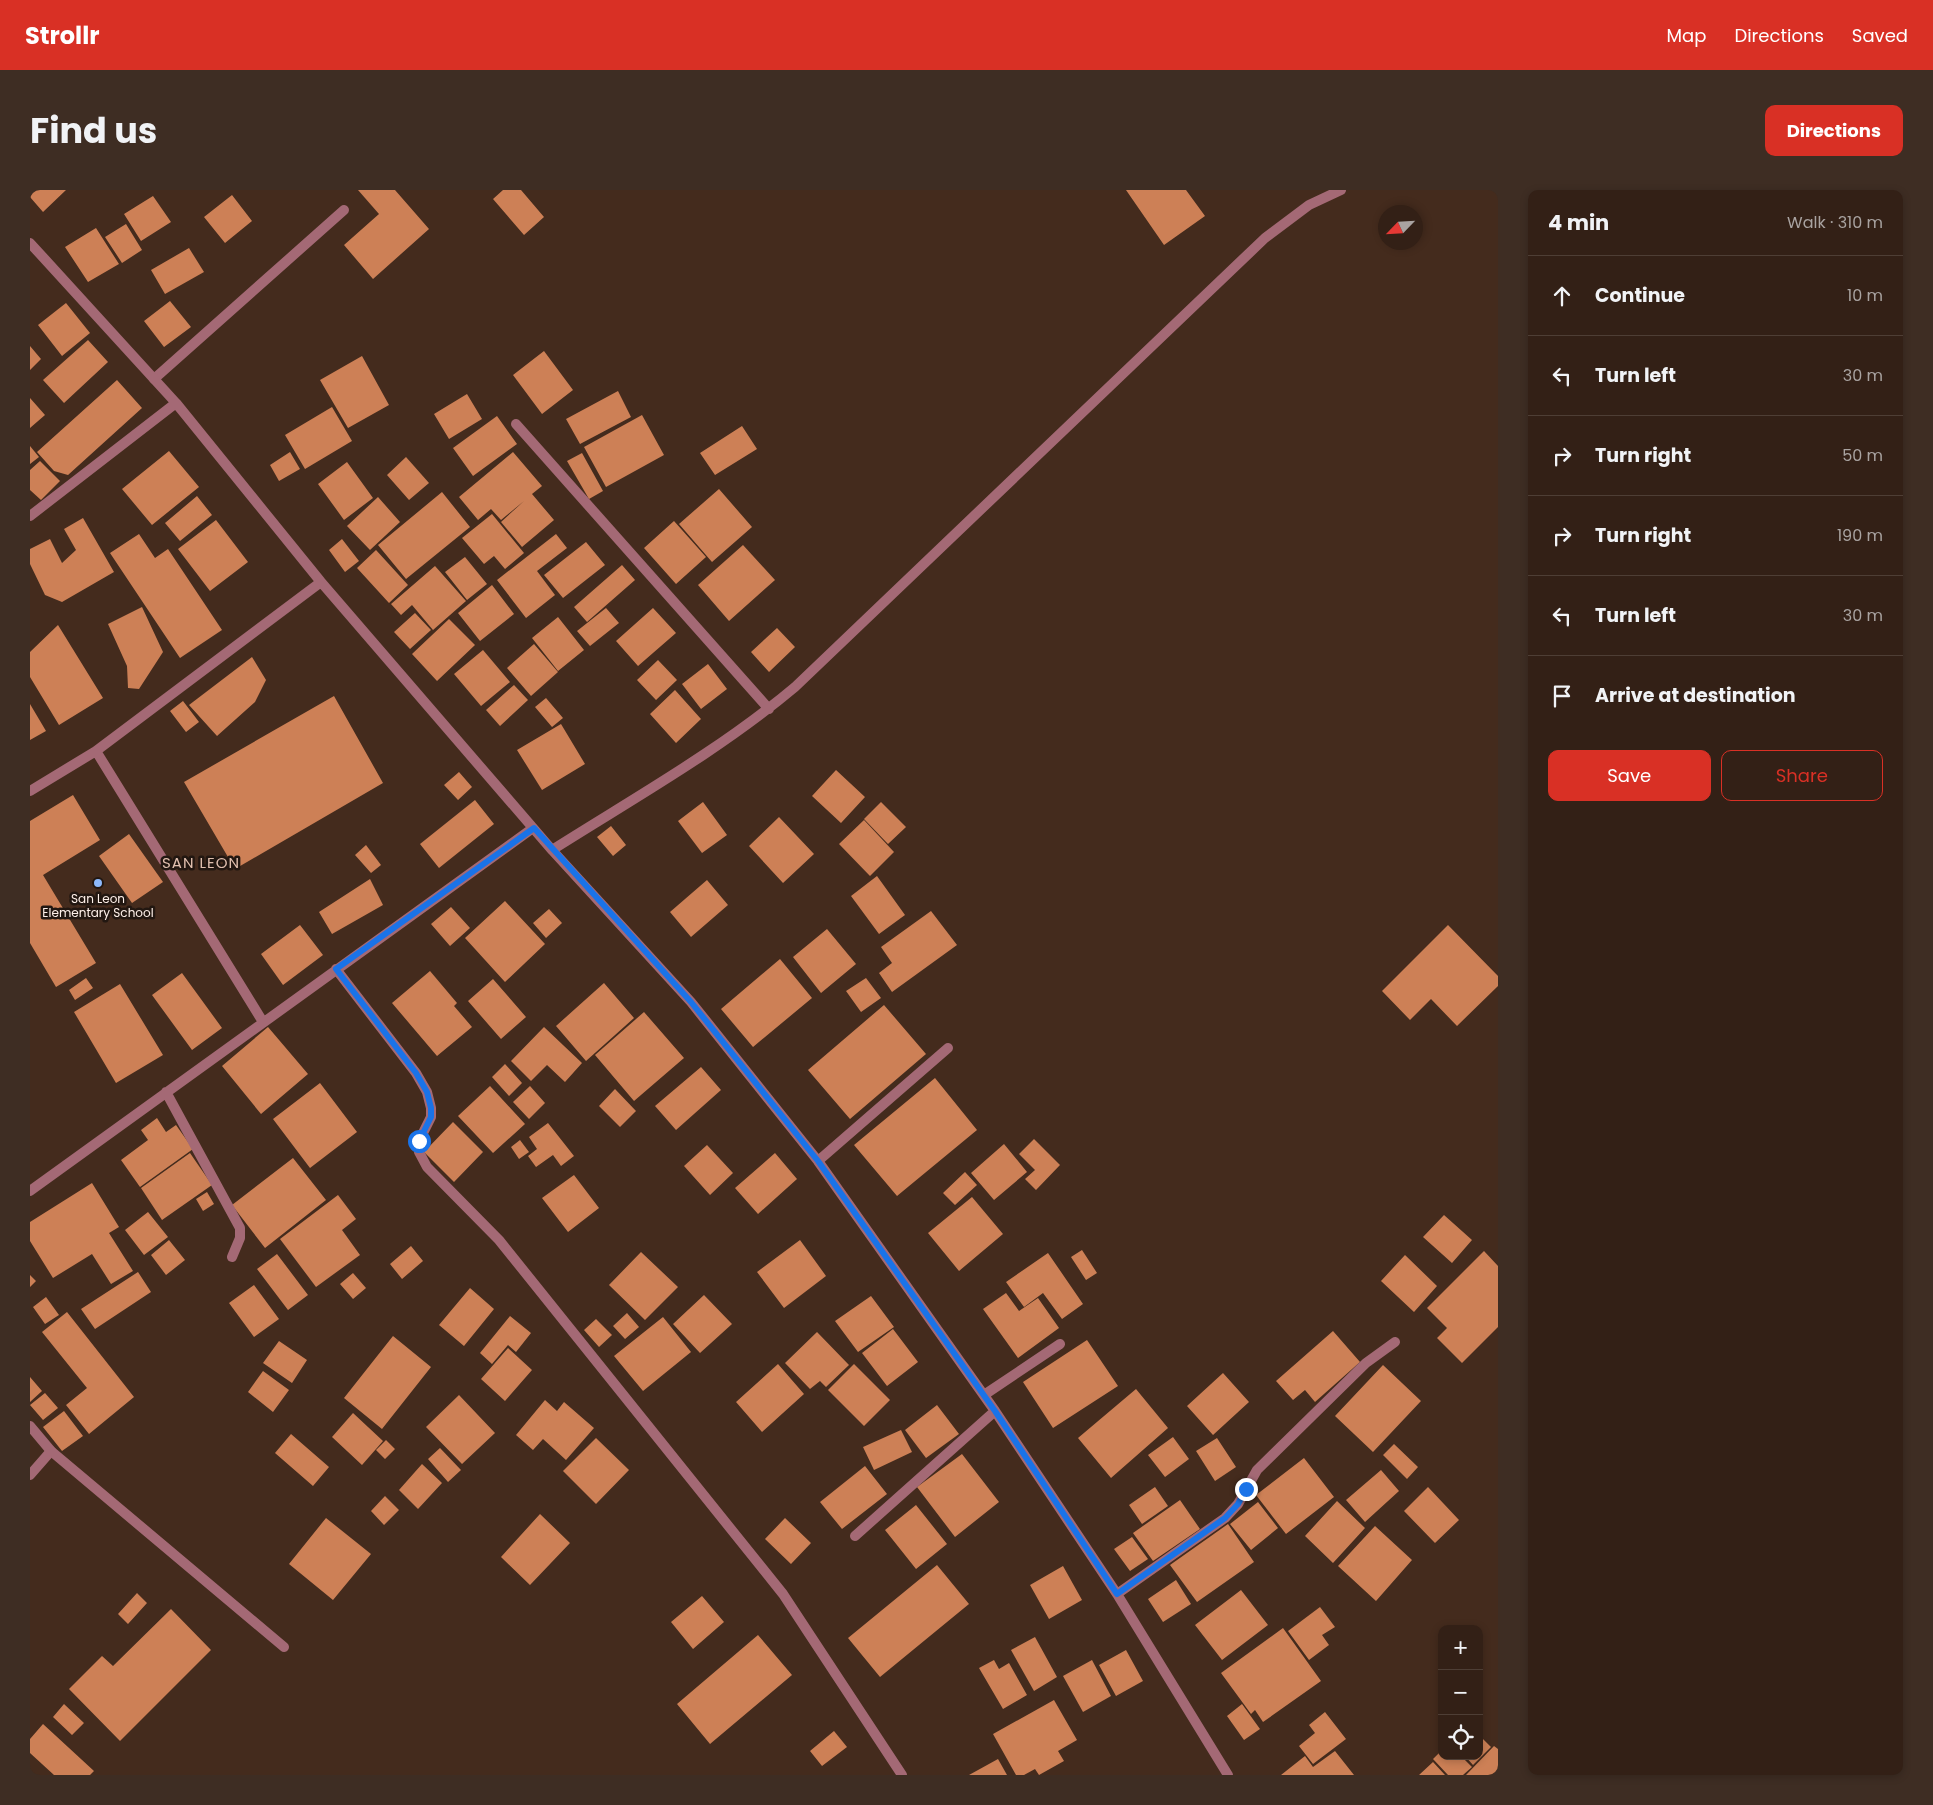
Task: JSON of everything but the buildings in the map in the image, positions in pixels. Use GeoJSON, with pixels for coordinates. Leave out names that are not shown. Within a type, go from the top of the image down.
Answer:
{"type":"FeatureCollection","features":[{"type":"Feature","properties":{"kind":"street"},"geometry":{"type":"LineString","coordinates":[[552,850],[680,769],[769,709],[802,681],[1265,238],[1309,205],[1340,190]]}},
{"type":"Feature","properties":{"kind":"street"},"geometry":{"type":"LineString","coordinates":[[154,379],[344,210]]}},
{"type":"Feature","properties":{"kind":"street"},"geometry":{"type":"LineString","coordinates":[[30,243],[176,403],[321,582],[552,850],[691,1002],[818,1161],[995,1411],[1117,1594],[1228,1775]]}},
{"type":"Feature","properties":{"kind":"street"},"geometry":{"type":"LineString","coordinates":[[30,516],[176,403]]}},
{"type":"Feature","properties":{"kind":"street"},"geometry":{"type":"LineString","coordinates":[[516,424],[769,709]]}},
{"type":"Feature","properties":{"kind":"street"},"geometry":{"type":"LineString","coordinates":[[30,791],[96,751],[321,582]]}},
{"type":"Feature","properties":{"kind":"street"},"geometry":{"type":"LineString","coordinates":[[96,751],[263,1022]]}},
{"type":"Feature","properties":{"kind":"street"},"geometry":{"type":"LineString","coordinates":[[30,1191],[534,828]]}},
{"type":"Feature","properties":{"kind":"street"},"geometry":{"type":"LineString","coordinates":[[336,969],[416,1073],[427,1092],[431,1117],[419,1141],[419,1152],[427,1167],[499,1240],[783,1594],[902,1775]]}},
{"type":"Feature","properties":{"kind":"street"},"geometry":{"type":"LineString","coordinates":[[818,1161],[948,1048]]}},
{"type":"Feature","properties":{"kind":"street"},"geometry":{"type":"LineString","coordinates":[[166,1092],[240,1228],[240,1238],[232,1257]]}},
{"type":"Feature","properties":{"kind":"street"},"geometry":{"type":"LineString","coordinates":[[1117,1594],[1225,1518],[1238,1504],[1257,1470],[1366,1363],[1395,1342]]}},
{"type":"Feature","properties":{"kind":"street"},"geometry":{"type":"LineString","coordinates":[[984,1395],[1060,1344]]}},
{"type":"Feature","properties":{"kind":"street"},"geometry":{"type":"LineString","coordinates":[[854,1536],[995,1411]]}},
{"type":"Feature","properties":{"kind":"street"},"geometry":{"type":"LineString","coordinates":[[30,1426],[51,1451],[284,1647]]}},
{"type":"Feature","properties":{"kind":"street"},"geometry":{"type":"LineString","coordinates":[[30,1475],[51,1451]]}},
{"type":"Feature","properties":{"kind":"place","name":"San Leon Elementary School"},"geometry":{"type":"Point","coordinates":[98,883]}},
{"type":"Feature","properties":{"kind":"district","name":"SAN LEON"},"geometry":{"type":"Point","coordinates":[201,862]}},
{"type":"Feature","properties":{"kind":"route"},"geometry":{"type":"LineString","coordinates":[[419,1141],[431,1117],[427,1092],[416,1073],[336,969],[534,828],[691,1002],[818,1161],[995,1411],[1117,1594],[1225,1518],[1238,1504],[1246,1489]]}}]}
